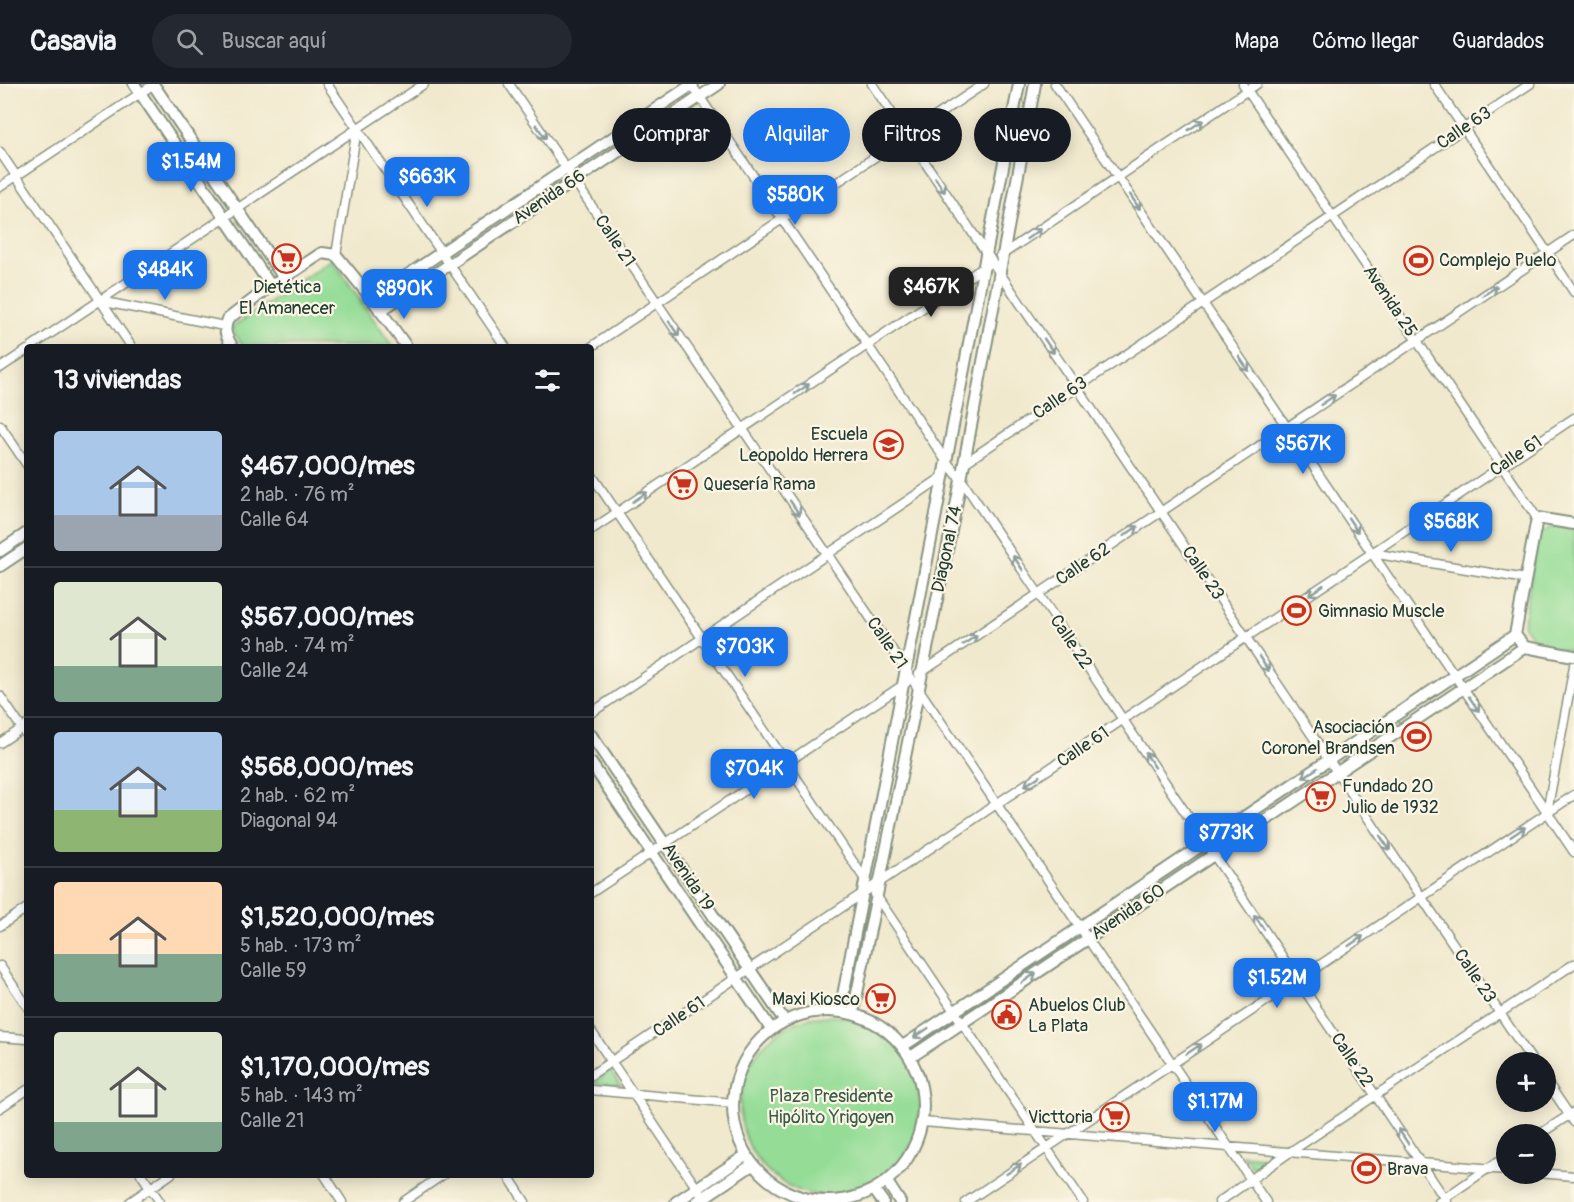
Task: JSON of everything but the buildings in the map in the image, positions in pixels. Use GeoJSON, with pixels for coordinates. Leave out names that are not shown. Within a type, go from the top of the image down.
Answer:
{"type":"FeatureCollection","features":[{"type":"Feature","properties":{"kind":"main road"},"geometry":{"type":"LineString","coordinates":[[153,84],[284,278]]}},
{"type":"Feature","properties":{"kind":"main road","name":"Avenida 66"},"geometry":{"type":"LineString","coordinates":[[372,299],[692,84]]}},
{"type":"Feature","properties":{"kind":"main road","name":"Avenida 66"},"geometry":{"type":"LineString","coordinates":[[380,311],[719,84]]}},
{"type":"Feature","properties":{"kind":"main road","name":"Diagonal 74"},"geometry":{"type":"LineString","coordinates":[[912,679],[943,476],[956,468],[987,260],[1019,84]]}},
{"type":"Feature","properties":{"kind":"main road","name":"Diagonal 74"},"geometry":{"type":"LineString","coordinates":[[853,1013],[871,888],[912,679],[1003,254],[1035,84]]}},
{"type":"Feature","properties":{"kind":"main road"},"geometry":{"type":"LineString","coordinates":[[137,88],[271,286]]}},
{"type":"Feature","properties":{"kind":"main road"},"geometry":{"type":"LineString","coordinates":[[231,344],[225,336],[224,326],[228,319],[271,286],[322,254],[336,255],[405,344]]}},
{"type":"Feature","properties":{"kind":"main road"},"geometry":{"type":"LineString","coordinates":[[1574,524],[1536,518],[1515,634],[1525,647],[1574,657]]}},
{"type":"Feature","properties":{"kind":"main road"},"geometry":{"type":"LineString","coordinates":[[0,551],[24,534]]}},
{"type":"Feature","properties":{"kind":"main road"},"geometry":{"type":"LineString","coordinates":[[0,566],[24,550]]}},
{"type":"Feature","properties":{"kind":"main road","name":"Avenida 60"},"geometry":{"type":"LineString","coordinates":[[903,1046],[1515,634]]}},
{"type":"Feature","properties":{"kind":"main road","name":"Avenida 60"},"geometry":{"type":"LineString","coordinates":[[911,1057],[1525,647]]}},
{"type":"Feature","properties":{"kind":"main road","name":"Avenida 19"},"geometry":{"type":"LineString","coordinates":[[594,739],[784,1020]]}},
{"type":"Feature","properties":{"kind":"main road","name":"Avenida 19"},"geometry":{"type":"LineString","coordinates":[[594,768],[771,1029]]}},
{"type":"Feature","properties":{"kind":"main road","name":"Diagonal 74"},"geometry":{"type":"LineString","coordinates":[[840,1011],[871,888]]}},
{"type":"Feature","properties":{"kind":"main road"},"geometry":{"type":"LineString","coordinates":[[806,1012],[853,1013],[881,1026],[903,1046],[911,1057],[922,1089],[923,1122],[909,1153],[886,1182],[875,1191],[815,1202],[801,1200],[776,1184],[749,1161],[738,1141],[734,1122],[734,1103],[739,1078],[751,1053],[771,1029],[784,1020],[806,1012]]}},
{"type":"Feature","properties":{"kind":"main road"},"geometry":{"type":"LineString","coordinates":[[676,1202],[697,1188],[749,1161]]}},
{"type":"Feature","properties":{"kind":"main road"},"geometry":{"type":"LineString","coordinates":[[702,1201],[749,1161]]}},
{"type":"Feature","properties":{"kind":"main road"},"geometry":{"type":"LineString","coordinates":[[886,1182],[900,1202]]}},
{"type":"Feature","properties":{"kind":"main road"},"geometry":{"type":"LineString","coordinates":[[875,1191],[883,1202]]}},
{"type":"Feature","properties":{"kind":"street"},"geometry":{"type":"LineString","coordinates":[[0,187],[137,88],[153,84]]}},
{"type":"Feature","properties":{"kind":"street"},"geometry":{"type":"LineString","coordinates":[[327,84],[504,344]]}},
{"type":"Feature","properties":{"kind":"street"},"geometry":{"type":"LineString","coordinates":[[35,344],[424,84]]}},
{"type":"Feature","properties":{"kind":"street","name":"Calle 21"},"geometry":{"type":"LineString","coordinates":[[509,84],[1266,1202]]}},
{"type":"Feature","properties":{"kind":"street","name":"Calle 22"},"geometry":{"type":"LineString","coordinates":[[692,84],[867,345],[956,468],[1038,594],[1421,1163],[1444,1201]]}},
{"type":"Feature","properties":{"kind":"street","name":"Calle 23"},"geometry":{"type":"LineString","coordinates":[[872,84],[888,108]]}},
{"type":"Feature","properties":{"kind":"street"},"geometry":{"type":"LineString","coordinates":[[948,108],[984,84]]}},
{"type":"Feature","properties":{"kind":"street"},"geometry":{"type":"LineString","coordinates":[[1055,84],[1574,852]]}},
{"type":"Feature","properties":{"kind":"street"},"geometry":{"type":"LineString","coordinates":[[594,528],[867,345],[987,260],[1003,254],[1246,87],[1257,84]]}},
{"type":"Feature","properties":{"kind":"street"},"geometry":{"type":"LineString","coordinates":[[1434,84],[1574,291]]}},
{"type":"Feature","properties":{"kind":"street","name":"Calle 63"},"geometry":{"type":"LineString","coordinates":[[956,468],[1530,84]]}},
{"type":"Feature","properties":{"kind":"street","name":"Avenida 25"},"geometry":{"type":"LineString","coordinates":[[1246,87],[1536,518]]}},
{"type":"Feature","properties":{"kind":"street"},"geometry":{"type":"LineString","coordinates":[[336,255],[357,129]]}},
{"type":"Feature","properties":{"kind":"street"},"geometry":{"type":"LineString","coordinates":[[0,152],[130,344]]}},
{"type":"Feature","properties":{"kind":"street"},"geometry":{"type":"LineString","coordinates":[[594,345],[868,162]]}},
{"type":"Feature","properties":{"kind":"street","name":"Calle 23"},"geometry":{"type":"LineString","coordinates":[[924,162],[987,260],[999,272],[1526,1052]]}},
{"type":"Feature","properties":{"kind":"street","name":"Calle 62"},"geometry":{"type":"LineString","coordinates":[[594,891],[1574,235]]}},
{"type":"Feature","properties":{"kind":"street"},"geometry":{"type":"LineString","coordinates":[[100,301],[224,326]]}},
{"type":"Feature","properties":{"kind":"street"},"geometry":{"type":"LineString","coordinates":[[0,368],[24,352]]}},
{"type":"Feature","properties":{"kind":"street","name":"Calle 61"},"geometry":{"type":"LineString","coordinates":[[594,1074],[1574,418]]}},
{"type":"Feature","properties":{"kind":"street"},"geometry":{"type":"LineString","coordinates":[[0,425],[24,461]]}},
{"type":"Feature","properties":{"kind":"street"},"geometry":{"type":"LineString","coordinates":[[594,711],[943,476]]}},
{"type":"Feature","properties":{"kind":"street"},"geometry":{"type":"LineString","coordinates":[[594,478],[1083,1202]]}},
{"type":"Feature","properties":{"kind":"street"},"geometry":{"type":"LineString","coordinates":[[1372,553],[1526,579]]}},
{"type":"Feature","properties":{"kind":"street"},"geometry":{"type":"LineString","coordinates":[[1547,812],[1574,666]]}},
{"type":"Feature","properties":{"kind":"street"},"geometry":{"type":"LineString","coordinates":[[0,696],[24,729]]}},
{"type":"Feature","properties":{"kind":"street"},"geometry":{"type":"LineString","coordinates":[[0,743],[24,731]]}},
{"type":"Feature","properties":{"kind":"street"},"geometry":{"type":"LineString","coordinates":[[966,1202],[1574,795]]}},
{"type":"Feature","properties":{"kind":"street"},"geometry":{"type":"LineString","coordinates":[[0,926],[24,910]]}},
{"type":"Feature","properties":{"kind":"street"},"geometry":{"type":"LineString","coordinates":[[1219,1202],[1290,1152],[1574,964]]}},
{"type":"Feature","properties":{"kind":"street"},"geometry":{"type":"LineString","coordinates":[[0,966],[24,1002]]}},
{"type":"Feature","properties":{"kind":"street"},"geometry":{"type":"LineString","coordinates":[[594,1035],[697,1188],[702,1201]]}},
{"type":"Feature","properties":{"kind":"street"},"geometry":{"type":"LineString","coordinates":[[0,1036],[24,1039]]}},
{"type":"Feature","properties":{"kind":"street"},"geometry":{"type":"LineString","coordinates":[[594,1090],[734,1103]]}},
{"type":"Feature","properties":{"kind":"street"},"geometry":{"type":"LineString","coordinates":[[0,1108],[24,1092]]}},
{"type":"Feature","properties":{"kind":"street"},"geometry":{"type":"LineString","coordinates":[[1556,1094],[1572,1116],[1556,1125]]}},
{"type":"Feature","properties":{"kind":"street"},"geometry":{"type":"LineString","coordinates":[[923,1122],[1496,1169]]}},
{"type":"Feature","properties":{"kind":"street"},"geometry":{"type":"LineString","coordinates":[[1444,1201],[1496,1163]]}},
{"type":"Feature","properties":{"kind":"street"},"geometry":{"type":"LineString","coordinates":[[1556,1174],[1574,1176]]}},
{"type":"Feature","properties":{"kind":"street"},"geometry":{"type":"LineString","coordinates":[[144,1178],[160,1202]]}},
{"type":"Feature","properties":{"kind":"street"},"geometry":{"type":"LineString","coordinates":[[130,1202],[165,1178]]}},
{"type":"Feature","properties":{"kind":"street"},"geometry":{"type":"LineString","coordinates":[[327,1178],[342,1202]]}},
{"type":"Feature","properties":{"kind":"street"},"geometry":{"type":"LineString","coordinates":[[403,1202],[438,1178]]}},
{"type":"Feature","properties":{"kind":"street"},"geometry":{"type":"LineString","coordinates":[[510,1178],[525,1202]]}},
{"type":"Feature","properties":{"kind":"green space"},"geometry":{"type":"Polygon","coordinates":[[[332,259],[391,344],[242,344],[231,328],[332,259]]]}},
{"type":"Feature","properties":{"kind":"green space"},"geometry":{"type":"Polygon","coordinates":[[[1555,526],[1574,530],[1574,652],[1537,644],[1523,625],[1538,534],[1555,526]]]}},
{"type":"Feature","properties":{"kind":"green space","name":"Plaza Presidente Hipólito Yrigoyen"},"geometry":{"type":"Polygon","coordinates":[[[830,1016],[848,1017],[865,1023],[894,1042],[913,1071],[919,1088],[919,1124],[913,1141],[894,1170],[865,1189],[848,1195],[830,1196],[812,1195],[795,1189],[766,1170],[747,1141],[741,1124],[740,1106],[741,1088],[747,1071],[766,1042],[795,1023],[812,1017],[830,1016]]]}},
{"type":"Feature","properties":{"kind":"green space"},"geometry":{"type":"Polygon","coordinates":[[[610,1070],[621,1086],[594,1083],[610,1070]]]}},
{"type":"Feature","properties":{"kind":"green space"},"geometry":{"type":"Polygon","coordinates":[[[1243,1155],[1269,1158],[1253,1168],[1243,1155]]]}},
{"type":"Feature","properties":{"kind":"place","name":"Dietética El Amanecer"},"geometry":{"type":"Point","coordinates":[287,258]}},
{"type":"Feature","properties":{"kind":"place","name":"Complejo Puelo"},"geometry":{"type":"Point","coordinates":[1418,260]}},
{"type":"Feature","properties":{"kind":"place","name":"Escuela Leopoldo Herrera"},"geometry":{"type":"Point","coordinates":[889,444]}},
{"type":"Feature","properties":{"kind":"place","name":"Quesería Rama"},"geometry":{"type":"Point","coordinates":[682,484]}},
{"type":"Feature","properties":{"kind":"place","name":"Gimnasio Muscle"},"geometry":{"type":"Point","coordinates":[1297,611]}},
{"type":"Feature","properties":{"kind":"place","name":"Asociación Coronel Brandsen"},"geometry":{"type":"Point","coordinates":[1416,737]}},
{"type":"Feature","properties":{"kind":"place","name":"Fundado 20 Julio de 1932"},"geometry":{"type":"Point","coordinates":[1321,796]}},
{"type":"Feature","properties":{"kind":"place","name":"Maxi Kiosco"},"geometry":{"type":"Point","coordinates":[881,999]}},
{"type":"Feature","properties":{"kind":"place","name":"Abuelos Club La Plata"},"geometry":{"type":"Point","coordinates":[1007,1015]}},
{"type":"Feature","properties":{"kind":"place","name":"Victtoria"},"geometry":{"type":"Point","coordinates":[1114,1117]}},
{"type":"Feature","properties":{"kind":"place","name":"Brava"},"geometry":{"type":"Point","coordinates":[1366,1169]}}]}
